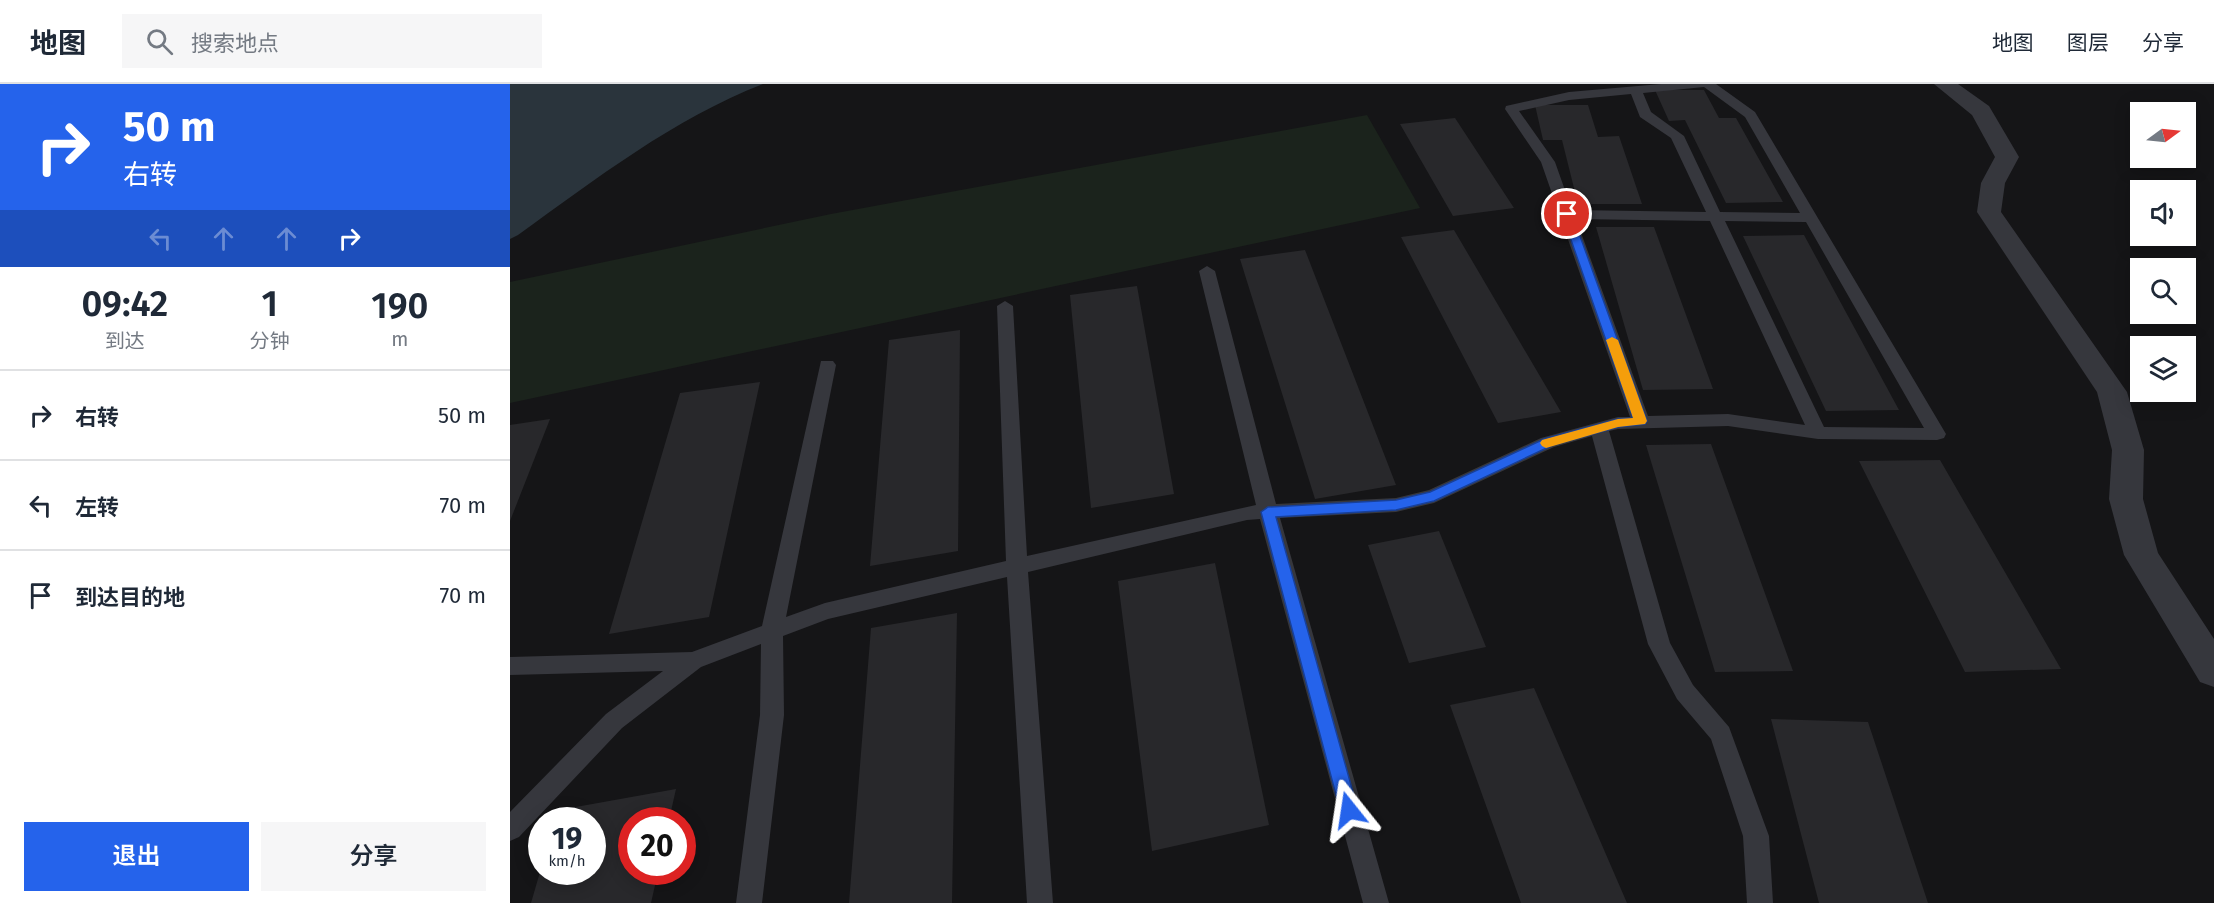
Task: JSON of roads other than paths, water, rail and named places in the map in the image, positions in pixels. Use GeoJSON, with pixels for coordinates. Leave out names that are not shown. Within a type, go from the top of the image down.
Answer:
{"type":"FeatureCollection","features":[{"type":"Feature","properties":{"kind":"street"},"geometry":{"type":"LineString","coordinates":[[1944,84],[1981,111],[2007,157],[1993,183],[1989,212],[2112,392],[2127,450],[2126,499],[2141,555],[2214,671]]}},
{"type":"Feature","properties":{"kind":"lane"},"geometry":{"type":"LineString","coordinates":[[1641,421],[1548,162],[1511,109],[1569,96],[1702,84]]}},
{"type":"Feature","properties":{"kind":"lane"},"geometry":{"type":"LineString","coordinates":[[510,829],[614,721],[693,661],[825,611],[1247,513],[1396,505],[1434,496],[1548,442],[1618,423],[1728,420],[1818,433],[1937,434],[1750,115],[1708,84]]}},
{"type":"Feature","properties":{"kind":"lane"},"geometry":{"type":"LineString","coordinates":[[1636,90],[1645,114],[1677,136],[1818,433]]}},
{"type":"Feature","properties":{"kind":"lane"},"geometry":{"type":"LineString","coordinates":[[1567,214],[1809,218]]}},
{"type":"Feature","properties":{"kind":"lane"},"geometry":{"type":"LineString","coordinates":[[1207,271],[1268,512],[1376,903]]}},
{"type":"Feature","properties":{"kind":"lane"},"geometry":{"type":"LineString","coordinates":[[1005,306],[1017,565],[1040,903]]}},
{"type":"Feature","properties":{"kind":"lane"},"geometry":{"type":"LineString","coordinates":[[749,903],[772,715],[772,631],[827,365]]}},
{"type":"Feature","properties":{"kind":"lane"},"geometry":{"type":"LineString","coordinates":[[1599,428],[1659,644],[1684,692],[1721,734],[1756,836],[1760,903]]}},
{"type":"Feature","properties":{"kind":"lane"},"geometry":{"type":"LineString","coordinates":[[510,666],[693,661]]}}]}
